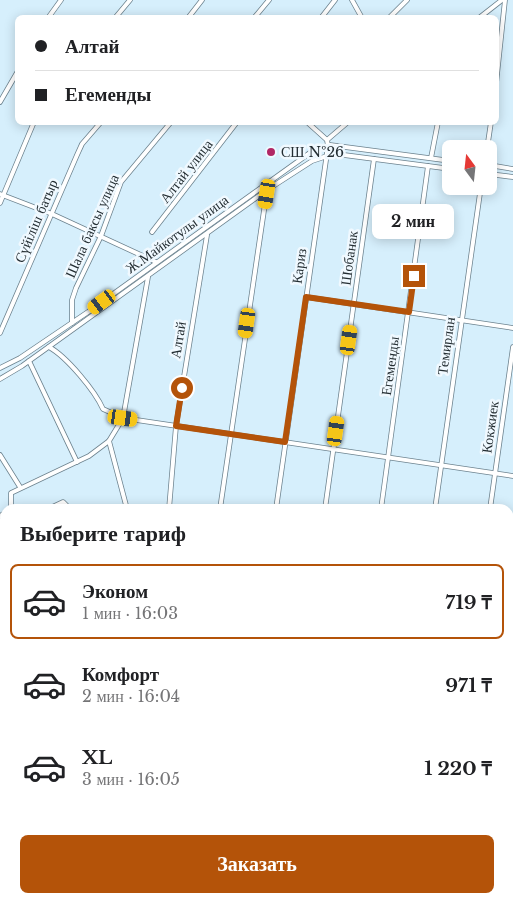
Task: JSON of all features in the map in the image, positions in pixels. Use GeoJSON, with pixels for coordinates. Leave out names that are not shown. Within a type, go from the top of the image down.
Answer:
{"type":"FeatureCollection","features":[{"type":"Feature","properties":{"kind":"street"},"geometry":{"type":"LineString","coordinates":[[50,15],[61,0]]}},
{"type":"Feature","properties":{"kind":"street"},"geometry":{"type":"LineString","coordinates":[[118,15],[130,0]]}},
{"type":"Feature","properties":{"kind":"street"},"geometry":{"type":"LineString","coordinates":[[190,15],[202,0]]}},
{"type":"Feature","properties":{"kind":"street"},"geometry":{"type":"LineString","coordinates":[[256,15],[269,0]]}},
{"type":"Feature","properties":{"kind":"street"},"geometry":{"type":"LineString","coordinates":[[323,15],[335,0]]}},
{"type":"Feature","properties":{"kind":"street"},"geometry":{"type":"LineString","coordinates":[[352,0],[360,15]]}},
{"type":"Feature","properties":{"kind":"street"},"geometry":{"type":"LineString","coordinates":[[392,15],[407,0]]}},
{"type":"Feature","properties":{"kind":"street"},"geometry":{"type":"LineString","coordinates":[[483,15],[503,0]]}},
{"type":"Feature","properties":{"kind":"street"},"geometry":{"type":"LineString","coordinates":[[499,48],[503,0]]}},
{"type":"Feature","properties":{"kind":"street"},"geometry":{"type":"LineString","coordinates":[[0,102],[15,76]]}},
{"type":"Feature","properties":{"kind":"street"},"geometry":{"type":"LineString","coordinates":[[0,202],[33,125]]}},
{"type":"Feature","properties":{"kind":"street","name":"Сүйіліш батыр"},"geometry":{"type":"LineString","coordinates":[[0,333],[82,144],[98,125]]}},
{"type":"Feature","properties":{"kind":"street","name":"Шала баксы улица"},"geometry":{"type":"LineString","coordinates":[[72,323],[71,311],[74,294],[101,236],[121,182],[168,125]]}},
{"type":"Feature","properties":{"kind":"street","name":"Алтай улица"},"geometry":{"type":"LineString","coordinates":[[152,232],[235,125]]}},
{"type":"Feature","properties":{"kind":"street"},"geometry":{"type":"LineString","coordinates":[[309,125],[327,140],[344,125]]}},
{"type":"Feature","properties":{"kind":"street"},"geometry":{"type":"LineString","coordinates":[[431,158],[437,125]]}},
{"type":"Feature","properties":{"kind":"street"},"geometry":{"type":"LineString","coordinates":[[488,140],[491,125]]}},
{"type":"Feature","properties":{"kind":"street","name":"Кариз"},"geometry":{"type":"LineString","coordinates":[[277,504],[327,156],[327,140]]}},
{"type":"Feature","properties":{"kind":"street","name":"Ж.Майкотулы улица"},"geometry":{"type":"LineString","coordinates":[[0,368],[20,358],[72,323],[311,152],[328,146],[442,160]]}},
{"type":"Feature","properties":{"kind":"street","name":"Ж.Майкотулы улица"},"geometry":{"type":"LineString","coordinates":[[0,379],[29,361],[148,277],[267,190],[312,161],[327,156],[344,155],[442,168]]}},
{"type":"Feature","properties":{"kind":"street","name":"Шобанак"},"geometry":{"type":"LineString","coordinates":[[326,504],[374,159]]}},
{"type":"Feature","properties":{"kind":"street","name":"Егеменды"},"geometry":{"type":"LineString","coordinates":[[382,504],[428,166]]}},
{"type":"Feature","properties":{"kind":"street"},"geometry":{"type":"LineString","coordinates":[[498,166],[513,169]]}},
{"type":"Feature","properties":{"kind":"street"},"geometry":{"type":"LineString","coordinates":[[498,175],[513,177]]}},
{"type":"Feature","properties":{"kind":"street"},"geometry":{"type":"LineString","coordinates":[[221,504],[267,190]]}},
{"type":"Feature","properties":{"kind":"street"},"geometry":{"type":"LineString","coordinates":[[2,194],[52,214],[156,262]]}},
{"type":"Feature","properties":{"kind":"street","name":"Темирлан"},"geometry":{"type":"LineString","coordinates":[[436,504],[481,195]]}},
{"type":"Feature","properties":{"kind":"street","name":"Алтай"},"geometry":{"type":"LineString","coordinates":[[169,504],[176,426],[207,235]]}},
{"type":"Feature","properties":{"kind":"street"},"geometry":{"type":"LineString","coordinates":[[11,504],[11,493],[20,487],[77,462],[109,441],[123,418],[148,277]]}},
{"type":"Feature","properties":{"kind":"street"},"geometry":{"type":"LineString","coordinates":[[117,291],[121,296]]}},
{"type":"Feature","properties":{"kind":"street"},"geometry":{"type":"LineString","coordinates":[[306,297],[513,328]]}},
{"type":"Feature","properties":{"kind":"street"},"geometry":{"type":"LineString","coordinates":[[49,347],[59,352],[98,399],[104,410],[123,418],[513,476]]}},
{"type":"Feature","properties":{"kind":"street","name":"Кокжиек"},"geometry":{"type":"LineString","coordinates":[[491,504],[513,348]]}},
{"type":"Feature","properties":{"kind":"street"},"geometry":{"type":"LineString","coordinates":[[29,361],[77,462]]}},
{"type":"Feature","properties":{"kind":"street"},"geometry":{"type":"LineString","coordinates":[[109,441],[126,504]]}},
{"type":"Feature","properties":{"kind":"street"},"geometry":{"type":"LineString","coordinates":[[0,455],[20,487]]}},
{"type":"Feature","properties":{"kind":"place","name":"СШ №26"},"geometry":{"type":"Point","coordinates":[271,152]}},
{"type":"Feature","properties":{"kind":"route"},"geometry":{"type":"LineString","coordinates":[[182,388],[176,426],[285,442],[306,297],[409,312],[414,276]]}}]}
